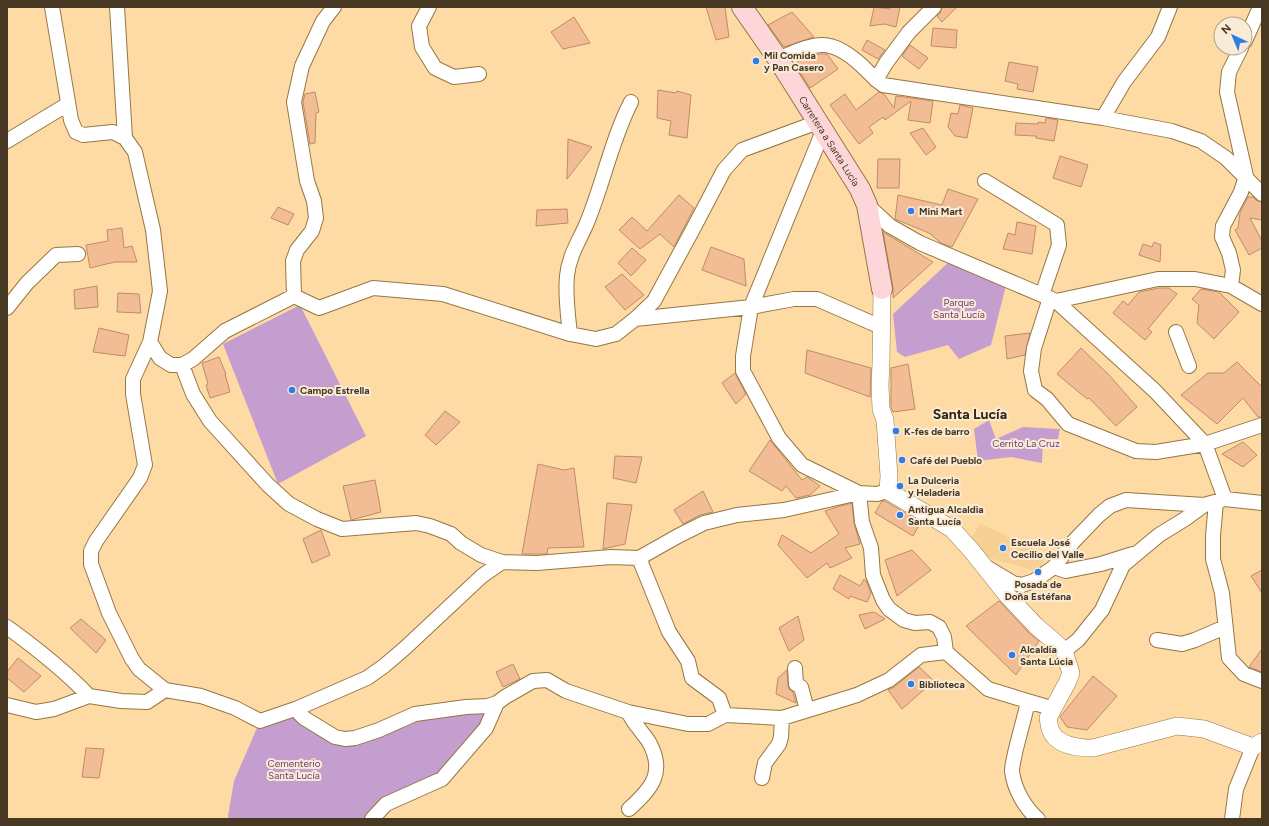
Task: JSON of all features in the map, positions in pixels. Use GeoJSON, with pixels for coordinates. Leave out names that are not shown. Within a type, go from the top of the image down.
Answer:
{"type":"FeatureCollection","features":[{"type":"Feature","properties":{"kind":"main road","name":"Carretera a Santa Lucía"},"geometry":{"type":"LineString","coordinates":[[742,7],[778,59],[860,189],[867,205],[882,289]]}},
{"type":"Feature","properties":{"kind":"street"},"geometry":{"type":"LineString","coordinates":[[52,7],[71,120],[76,132],[83,135],[113,132],[125,138],[135,152],[153,230],[160,291],[150,342],[133,379],[133,394],[145,465],[140,478],[96,541],[91,551],[92,564],[109,613],[132,659],[139,669],[165,690],[201,696],[235,708],[260,721],[298,708],[367,678],[439,616],[482,576],[502,562]]}},
{"type":"Feature","properties":{"kind":"street"},"geometry":{"type":"LineString","coordinates":[[117,7],[125,138]]}},
{"type":"Feature","properties":{"kind":"street"},"geometry":{"type":"LineString","coordinates":[[294,296],[292,261],[297,250],[312,232],[316,218],[314,201],[307,181],[294,102],[302,66],[323,21],[334,7]]}},
{"type":"Feature","properties":{"kind":"street"},"geometry":{"type":"LineString","coordinates":[[429,7],[419,26],[422,47],[435,68],[454,77],[479,74]]}},
{"type":"Feature","properties":{"kind":"street"},"geometry":{"type":"LineString","coordinates":[[876,80],[886,63],[909,32],[934,7]]}},
{"type":"Feature","properties":{"kind":"street"},"geometry":{"type":"LineString","coordinates":[[1102,118],[1124,82],[1158,37],[1170,7]]}},
{"type":"Feature","properties":{"kind":"street"},"geometry":{"type":"LineString","coordinates":[[1253,22],[1260,7]]}},
{"type":"Feature","properties":{"kind":"street"},"geometry":{"type":"LineString","coordinates":[[778,59],[809,46],[822,44],[834,46],[854,58],[883,85],[1102,118],[1172,131],[1201,141],[1226,158],[1246,176],[1262,194]]}},
{"type":"Feature","properties":{"kind":"street"},"geometry":{"type":"LineString","coordinates":[[1231,286],[1233,270],[1229,253],[1222,238],[1223,226],[1241,192],[1246,176],[1227,92],[1229,72],[1237,56]]}},
{"type":"Feature","properties":{"kind":"street"},"geometry":{"type":"LineString","coordinates":[[570,334],[567,299],[567,277],[570,258],[586,226],[616,137],[631,102]]}},
{"type":"Feature","properties":{"kind":"street"},"geometry":{"type":"LineString","coordinates":[[7,141],[68,104]]}},
{"type":"Feature","properties":{"kind":"street"},"geometry":{"type":"LineString","coordinates":[[294,296],[319,308],[373,288],[443,294],[570,334],[596,340],[616,334],[654,301],[728,164],[742,150],[820,127]]}},
{"type":"Feature","properties":{"kind":"street"},"geometry":{"type":"LineString","coordinates":[[820,127],[751,307],[743,356],[743,371],[779,438],[802,465],[859,493]]}},
{"type":"Feature","properties":{"kind":"street"},"geometry":{"type":"LineString","coordinates":[[985,181],[1057,225],[1059,245],[1049,298],[1034,348],[1031,371],[1035,390],[1047,399],[1068,424],[1136,451],[1156,452],[1205,444],[1262,425]]}},
{"type":"Feature","properties":{"kind":"street"},"geometry":{"type":"LineString","coordinates":[[867,205],[890,226],[920,243],[1049,298],[1155,391],[1205,444],[1215,502],[1213,559],[1222,593],[1230,658],[1244,674],[1262,681]]}},
{"type":"Feature","properties":{"kind":"street"},"geometry":{"type":"LineString","coordinates":[[7,308],[27,283],[56,255],[78,254]]}},
{"type":"Feature","properties":{"kind":"street"},"geometry":{"type":"LineString","coordinates":[[1049,298],[1158,279],[1195,279],[1231,286],[1262,304]]}},
{"type":"Feature","properties":{"kind":"street"},"geometry":{"type":"LineString","coordinates":[[882,289],[880,386],[881,408],[885,420],[889,476],[888,491]]}},
{"type":"Feature","properties":{"kind":"street"},"geometry":{"type":"LineString","coordinates":[[150,342],[160,358],[171,365],[182,365],[193,359],[225,331],[294,296]]}},
{"type":"Feature","properties":{"kind":"street"},"geometry":{"type":"LineString","coordinates":[[635,319],[751,307],[794,299],[817,299],[881,327]]}},
{"type":"Feature","properties":{"kind":"street"},"geometry":{"type":"LineString","coordinates":[[1176,332],[1189,366]]}},
{"type":"Feature","properties":{"kind":"street"},"geometry":{"type":"LineString","coordinates":[[182,365],[193,394],[210,421],[268,485],[289,504],[317,519],[342,529],[416,523],[430,526],[451,534],[461,543],[481,555],[502,562],[537,563],[611,558],[639,558],[704,523],[737,515],[784,510],[859,493],[877,494],[888,491],[952,529],[1006,594],[1036,626],[1064,651],[1071,673],[1067,684],[1048,718],[1051,732],[1063,743],[1079,748],[1093,748],[1177,726],[1204,729],[1258,744],[1236,790],[1232,819]]}},
{"type":"Feature","properties":{"kind":"street"},"geometry":{"type":"LineString","coordinates":[[859,493],[862,522],[870,548],[873,575],[883,600],[889,610],[904,620],[915,623],[930,622],[939,627],[944,637],[946,652],[988,689],[1054,709]]}},
{"type":"Feature","properties":{"kind":"street"},"geometry":{"type":"LineString","coordinates":[[982,565],[1013,583],[1022,585],[1034,582],[1054,567],[1073,542],[1099,515],[1110,506],[1126,500],[1262,503]]}},
{"type":"Feature","properties":{"kind":"street"},"geometry":{"type":"LineString","coordinates":[[1064,651],[1078,640],[1102,610],[1123,565],[1158,535],[1215,502]]}},
{"type":"Feature","properties":{"kind":"street"},"geometry":{"type":"LineString","coordinates":[[1054,567],[1066,571],[1101,564],[1135,554]]}},
{"type":"Feature","properties":{"kind":"street"},"geometry":{"type":"LineString","coordinates":[[639,558],[669,632],[688,661],[692,678],[719,698],[725,715]]}},
{"type":"Feature","properties":{"kind":"street"},"geometry":{"type":"LineString","coordinates":[[7,627],[47,656],[75,681],[89,696]]}},
{"type":"Feature","properties":{"kind":"street"},"geometry":{"type":"LineString","coordinates":[[1157,640],[1182,644],[1225,627]]}},
{"type":"Feature","properties":{"kind":"street"},"geometry":{"type":"LineString","coordinates":[[298,708],[299,713],[304,718],[335,737],[345,739],[355,738],[379,730],[415,714],[466,707],[488,706],[497,703],[504,697],[533,680],[547,680],[566,691],[628,712],[688,724],[708,724],[725,715],[782,718],[857,695],[889,680],[921,656],[946,652]]}},
{"type":"Feature","properties":{"kind":"street"},"geometry":{"type":"LineString","coordinates":[[795,668],[796,684],[801,687],[807,710]]}},
{"type":"Feature","properties":{"kind":"street"},"geometry":{"type":"LineString","coordinates":[[7,705],[36,712],[54,709],[89,696],[121,701],[147,702],[165,690]]}},
{"type":"Feature","properties":{"kind":"street"},"geometry":{"type":"LineString","coordinates":[[1028,702],[1012,770],[1014,781],[1022,800],[1031,813],[1038,819]]}},
{"type":"Feature","properties":{"kind":"street"},"geometry":{"type":"LineString","coordinates":[[372,819],[386,804],[442,779],[486,728],[497,703]]}},
{"type":"Feature","properties":{"kind":"street"},"geometry":{"type":"LineString","coordinates":[[628,712],[636,726],[649,741],[655,756],[656,772],[652,785],[629,809]]}},
{"type":"Feature","properties":{"kind":"street"},"geometry":{"type":"LineString","coordinates":[[762,778],[765,763],[779,744],[782,718]]}},
{"type":"Feature","properties":{"kind":"shaded area","name":"Escuela José Cecilio del Valle"},"geometry":{"type":"Polygon","coordinates":[[[980,523],[1046,555],[1038,572],[980,555],[970,540],[980,523]]]}},
{"type":"Feature","properties":{"kind":"green space","name":"Parque Santa Lucía"},"geometry":{"type":"Polygon","coordinates":[[[951,260],[1006,285],[991,345],[959,359],[948,345],[905,357],[897,352],[893,314],[951,260]]]}},
{"type":"Feature","properties":{"kind":"green space","name":"Campo Estrella"},"geometry":{"type":"Polygon","coordinates":[[[300,305],[366,436],[278,484],[223,344],[300,305]]]}},
{"type":"Feature","properties":{"kind":"green space","name":"Cerrito La Cruz"},"geometry":{"type":"Polygon","coordinates":[[[989,420],[996,439],[1023,427],[1060,429],[1058,439],[1043,439],[1042,463],[1011,457],[978,461],[974,429],[989,420]]]}},
{"type":"Feature","properties":{"kind":"green space","name":"Cementerio Santa Lucía"},"geometry":{"type":"Polygon","coordinates":[[[488,706],[484,728],[441,778],[372,819],[229,819],[228,816],[234,781],[260,721],[298,708],[330,732],[368,732],[405,715],[488,706]]]}},
{"type":"Feature","properties":{"kind":"building"},"geometry":{"type":"Polygon","coordinates":[[[706,7],[725,7],[729,37],[716,40],[706,7]]]}},
{"type":"Feature","properties":{"kind":"building"},"geometry":{"type":"Polygon","coordinates":[[[874,7],[890,9],[890,7],[900,7],[896,27],[884,24],[870,26],[874,7]]]}},
{"type":"Feature","properties":{"kind":"building"},"geometry":{"type":"Polygon","coordinates":[[[942,7],[957,7],[942,22],[937,16],[942,7]]]}},
{"type":"Feature","properties":{"kind":"building"},"geometry":{"type":"Polygon","coordinates":[[[792,12],[814,37],[784,47],[768,25],[792,12]]]}},
{"type":"Feature","properties":{"kind":"building"},"geometry":{"type":"Polygon","coordinates":[[[574,17],[590,43],[563,49],[551,32],[574,17]]]}},
{"type":"Feature","properties":{"kind":"building"},"geometry":{"type":"Polygon","coordinates":[[[933,28],[957,30],[956,48],[931,46],[933,28]]]}},
{"type":"Feature","properties":{"kind":"building"},"geometry":{"type":"Polygon","coordinates":[[[867,40],[885,50],[878,59],[862,50],[867,40]]]}},
{"type":"Feature","properties":{"kind":"building"},"geometry":{"type":"Polygon","coordinates":[[[910,45],[928,58],[919,69],[902,56],[910,45]]]}},
{"type":"Feature","properties":{"kind":"building"},"geometry":{"type":"Polygon","coordinates":[[[827,54],[838,69],[810,88],[795,64],[804,57],[827,54]]]}},
{"type":"Feature","properties":{"kind":"building"},"geometry":{"type":"Polygon","coordinates":[[[1009,62],[1038,67],[1033,92],[1017,89],[1018,84],[1005,81],[1009,62]]]}},
{"type":"Feature","properties":{"kind":"building"},"geometry":{"type":"Polygon","coordinates":[[[658,90],[676,93],[677,91],[691,95],[687,138],[669,135],[671,121],[657,118],[658,90]]]}},
{"type":"Feature","properties":{"kind":"building"},"geometry":{"type":"Polygon","coordinates":[[[315,92],[319,112],[316,113],[315,143],[310,144],[303,102],[305,94],[315,92]]]}},
{"type":"Feature","properties":{"kind":"building"},"geometry":{"type":"Polygon","coordinates":[[[879,92],[884,94],[894,108],[896,96],[933,101],[930,123],[908,120],[911,101],[885,120],[883,117],[869,127],[873,133],[859,144],[830,105],[845,94],[856,110],[879,92]]]}},
{"type":"Feature","properties":{"kind":"building"},"geometry":{"type":"Polygon","coordinates":[[[960,105],[973,108],[967,138],[955,136],[948,127],[951,113],[958,114],[960,105]]]}},
{"type":"Feature","properties":{"kind":"building"},"geometry":{"type":"Polygon","coordinates":[[[1046,118],[1058,120],[1054,141],[1036,138],[1036,136],[1015,135],[1016,123],[1045,123],[1046,118]]]}},
{"type":"Feature","properties":{"kind":"building"},"geometry":{"type":"Polygon","coordinates":[[[923,128],[936,147],[926,155],[910,133],[923,128]]]}},
{"type":"Feature","properties":{"kind":"building"},"geometry":{"type":"Polygon","coordinates":[[[568,139],[592,147],[567,179],[568,139]]]}},
{"type":"Feature","properties":{"kind":"building"},"geometry":{"type":"Polygon","coordinates":[[[1060,156],[1088,165],[1081,187],[1053,178],[1060,156]]]}},
{"type":"Feature","properties":{"kind":"building"},"geometry":{"type":"Polygon","coordinates":[[[878,159],[900,159],[899,188],[877,188],[878,159]]]}},
{"type":"Feature","properties":{"kind":"building"},"geometry":{"type":"Polygon","coordinates":[[[948,189],[978,199],[952,247],[941,243],[929,233],[895,219],[898,195],[942,205],[948,189]]]}},
{"type":"Feature","properties":{"kind":"building"},"geometry":{"type":"Polygon","coordinates":[[[679,195],[694,208],[674,247],[660,234],[640,249],[619,230],[632,217],[647,231],[679,195]]]}},
{"type":"Feature","properties":{"kind":"building"},"geometry":{"type":"Polygon","coordinates":[[[1248,197],[1253,197],[1262,202],[1262,220],[1250,218],[1262,241],[1262,248],[1249,255],[1235,230],[1238,228],[1240,213],[1248,197]]]}},
{"type":"Feature","properties":{"kind":"building"},"geometry":{"type":"Polygon","coordinates":[[[278,207],[294,214],[288,225],[271,218],[278,207]]]}},
{"type":"Feature","properties":{"kind":"building"},"geometry":{"type":"Polygon","coordinates":[[[567,209],[568,223],[536,226],[537,210],[567,209]]]}},
{"type":"Feature","properties":{"kind":"building"},"geometry":{"type":"Polygon","coordinates":[[[1017,222],[1036,226],[1032,254],[1003,249],[1008,233],[1015,235],[1017,222]]]}},
{"type":"Feature","properties":{"kind":"building"},"geometry":{"type":"Polygon","coordinates":[[[122,228],[124,248],[132,246],[137,262],[115,262],[90,268],[86,245],[108,241],[107,230],[122,228]]]}},
{"type":"Feature","properties":{"kind":"building"},"geometry":{"type":"Polygon","coordinates":[[[883,232],[933,262],[893,298],[893,287],[883,232]]]}},
{"type":"Feature","properties":{"kind":"building"},"geometry":{"type":"Polygon","coordinates":[[[1154,242],[1161,245],[1160,262],[1139,255],[1143,244],[1152,247],[1154,242]]]}},
{"type":"Feature","properties":{"kind":"building"},"geometry":{"type":"Polygon","coordinates":[[[711,247],[744,259],[746,286],[702,270],[711,247]]]}},
{"type":"Feature","properties":{"kind":"building"},"geometry":{"type":"Polygon","coordinates":[[[632,248],[646,260],[631,276],[618,263],[632,248]]]}},
{"type":"Feature","properties":{"kind":"building"},"geometry":{"type":"Polygon","coordinates":[[[622,274],[644,295],[625,310],[605,287],[622,274]]]}},
{"type":"Feature","properties":{"kind":"building"},"geometry":{"type":"Polygon","coordinates":[[[97,286],[98,307],[75,309],[74,290],[97,286]]]}},
{"type":"Feature","properties":{"kind":"building"},"geometry":{"type":"Polygon","coordinates":[[[1159,288],[1169,288],[1177,294],[1148,329],[1152,332],[1145,340],[1113,313],[1123,301],[1128,305],[1139,292],[1159,288]]]}},
{"type":"Feature","properties":{"kind":"building"},"geometry":{"type":"Polygon","coordinates":[[[1201,289],[1219,292],[1239,312],[1214,339],[1197,323],[1199,305],[1192,299],[1201,289]]]}},
{"type":"Feature","properties":{"kind":"building"},"geometry":{"type":"Polygon","coordinates":[[[118,293],[139,294],[141,313],[117,312],[118,293]]]}},
{"type":"Feature","properties":{"kind":"building"},"geometry":{"type":"Polygon","coordinates":[[[99,328],[129,335],[125,356],[93,352],[99,328]]]}},
{"type":"Feature","properties":{"kind":"building"},"geometry":{"type":"Polygon","coordinates":[[[1030,333],[1025,355],[1007,359],[1005,336],[1030,333]]]}},
{"type":"Feature","properties":{"kind":"building"},"geometry":{"type":"Polygon","coordinates":[[[1081,348],[1109,375],[1137,407],[1116,426],[1089,398],[1087,399],[1057,374],[1081,348]]]}},
{"type":"Feature","properties":{"kind":"building"},"geometry":{"type":"Polygon","coordinates":[[[807,350],[871,368],[870,397],[805,373],[807,350]]]}},
{"type":"Feature","properties":{"kind":"building"},"geometry":{"type":"Polygon","coordinates":[[[219,357],[226,374],[230,392],[210,398],[202,363],[219,357]]]}},
{"type":"Feature","properties":{"kind":"building"},"geometry":{"type":"Polygon","coordinates":[[[1237,362],[1262,387],[1262,417],[1258,417],[1243,398],[1217,424],[1181,395],[1208,373],[1224,373],[1237,362]]]}},
{"type":"Feature","properties":{"kind":"building"},"geometry":{"type":"Polygon","coordinates":[[[908,364],[915,409],[893,412],[891,407],[891,368],[908,364]]]}},
{"type":"Feature","properties":{"kind":"building"},"geometry":{"type":"Polygon","coordinates":[[[735,373],[746,394],[736,404],[722,383],[735,373]]]}},
{"type":"Feature","properties":{"kind":"building"},"geometry":{"type":"Polygon","coordinates":[[[445,411],[460,422],[436,445],[425,435],[445,411]]]}},
{"type":"Feature","properties":{"kind":"building"},"geometry":{"type":"Polygon","coordinates":[[[770,440],[802,480],[807,477],[820,486],[810,495],[796,498],[786,486],[782,491],[749,471],[770,440]]]}},
{"type":"Feature","properties":{"kind":"building"},"geometry":{"type":"Polygon","coordinates":[[[1243,442],[1257,455],[1243,467],[1222,454],[1243,442]]]}},
{"type":"Feature","properties":{"kind":"building"},"geometry":{"type":"Polygon","coordinates":[[[615,456],[642,457],[636,483],[613,478],[615,456]]]}},
{"type":"Feature","properties":{"kind":"building"},"geometry":{"type":"Polygon","coordinates":[[[538,464],[564,470],[574,468],[584,547],[548,548],[547,554],[522,554],[538,464]]]}},
{"type":"Feature","properties":{"kind":"building"},"geometry":{"type":"Polygon","coordinates":[[[375,480],[381,512],[351,520],[343,486],[375,480]]]}},
{"type":"Feature","properties":{"kind":"building"},"geometry":{"type":"Polygon","coordinates":[[[703,491],[713,512],[700,515],[683,524],[674,510],[703,491]]]}},
{"type":"Feature","properties":{"kind":"building","name":"Antigua Alcaldia Santa Lucía"},"geometry":{"type":"Polygon","coordinates":[[[882,501],[885,501],[921,522],[913,536],[875,513],[882,501]]]}},
{"type":"Feature","properties":{"kind":"building"},"geometry":{"type":"Polygon","coordinates":[[[607,503],[632,505],[625,544],[603,549],[607,503]]]}},
{"type":"Feature","properties":{"kind":"building"},"geometry":{"type":"Polygon","coordinates":[[[852,503],[854,523],[860,544],[845,548],[852,558],[830,568],[827,563],[807,578],[778,545],[782,535],[811,553],[839,534],[825,511],[852,503]]]}},
{"type":"Feature","properties":{"kind":"building"},"geometry":{"type":"Polygon","coordinates":[[[321,530],[330,555],[312,563],[303,539],[321,530]]]}},
{"type":"Feature","properties":{"kind":"building"},"geometry":{"type":"Polygon","coordinates":[[[912,550],[931,570],[897,596],[885,560],[912,550]]]}},
{"type":"Feature","properties":{"kind":"building"},"geometry":{"type":"Polygon","coordinates":[[[1262,570],[1262,593],[1251,576],[1262,570]]]}},
{"type":"Feature","properties":{"kind":"building"},"geometry":{"type":"Polygon","coordinates":[[[840,575],[860,586],[864,579],[866,581],[871,593],[867,602],[850,596],[849,599],[833,589],[840,575]]]}},
{"type":"Feature","properties":{"kind":"building","name":"Alcaldía Santa Lúcia"},"geometry":{"type":"Polygon","coordinates":[[[999,601],[1029,633],[1039,641],[1016,675],[966,626],[999,601]]]}},
{"type":"Feature","properties":{"kind":"building"},"geometry":{"type":"Polygon","coordinates":[[[874,612],[885,619],[865,629],[859,615],[874,612]]]}},
{"type":"Feature","properties":{"kind":"building"},"geometry":{"type":"Polygon","coordinates":[[[798,616],[804,640],[789,651],[779,628],[798,616]]]}},
{"type":"Feature","properties":{"kind":"building"},"geometry":{"type":"Polygon","coordinates":[[[81,619],[106,640],[96,653],[70,628],[81,619]]]}},
{"type":"Feature","properties":{"kind":"building"},"geometry":{"type":"Polygon","coordinates":[[[1262,649],[1262,672],[1249,667],[1262,649]]]}},
{"type":"Feature","properties":{"kind":"building"},"geometry":{"type":"Polygon","coordinates":[[[18,658],[41,676],[24,692],[7,678],[7,672],[18,658]]]}},
{"type":"Feature","properties":{"kind":"building"},"geometry":{"type":"Polygon","coordinates":[[[513,664],[520,679],[503,687],[496,672],[513,664]]]}},
{"type":"Feature","properties":{"kind":"building","name":"Biblioteca"},"geometry":{"type":"Polygon","coordinates":[[[919,667],[934,681],[902,709],[888,690],[919,667]]]}},
{"type":"Feature","properties":{"kind":"building"},"geometry":{"type":"Polygon","coordinates":[[[787,670],[789,689],[793,692],[796,703],[776,694],[778,678],[787,670]]]}},
{"type":"Feature","properties":{"kind":"building"},"geometry":{"type":"Polygon","coordinates":[[[1093,676],[1117,696],[1087,730],[1067,727],[1060,717],[1093,676]]]}},
{"type":"Feature","properties":{"kind":"building"},"geometry":{"type":"Polygon","coordinates":[[[86,748],[104,749],[99,778],[82,777],[86,748]]]}},
{"type":"Feature","properties":{"kind":"place","name":"Mil Comida y Pan Casero"},"geometry":{"type":"Point","coordinates":[756,61]}},
{"type":"Feature","properties":{"kind":"place","name":"Mini Mart"},"geometry":{"type":"Point","coordinates":[911,211]}},
{"type":"Feature","properties":{"kind":"place","name":"Campo Estrella"},"geometry":{"type":"Point","coordinates":[292,390]}},
{"type":"Feature","properties":{"kind":"place","name":"K-fes de barro"},"geometry":{"type":"Point","coordinates":[896,431]}},
{"type":"Feature","properties":{"kind":"place","name":"Café del Pueblo"},"geometry":{"type":"Point","coordinates":[902,460]}},
{"type":"Feature","properties":{"kind":"place","name":"La Dulceria y Heladeria"},"geometry":{"type":"Point","coordinates":[900,486]}},
{"type":"Feature","properties":{"kind":"place","name":"Antigua Alcaldia Santa Lucía"},"geometry":{"type":"Point","coordinates":[900,515]}},
{"type":"Feature","properties":{"kind":"place","name":"Escuela José Cecilio del Valle"},"geometry":{"type":"Point","coordinates":[1003,548]}},
{"type":"Feature","properties":{"kind":"place","name":"Posada de Doña Estéfana"},"geometry":{"type":"Point","coordinates":[1038,572]}},
{"type":"Feature","properties":{"kind":"place","name":"Alcaldía Santa Lúcia"},"geometry":{"type":"Point","coordinates":[1012,655]}},
{"type":"Feature","properties":{"kind":"place","name":"Biblioteca"},"geometry":{"type":"Point","coordinates":[911,684]}},
{"type":"Feature","properties":{"kind":"district","name":"Santa Lucía"},"geometry":{"type":"Point","coordinates":[970,414]}}]}
